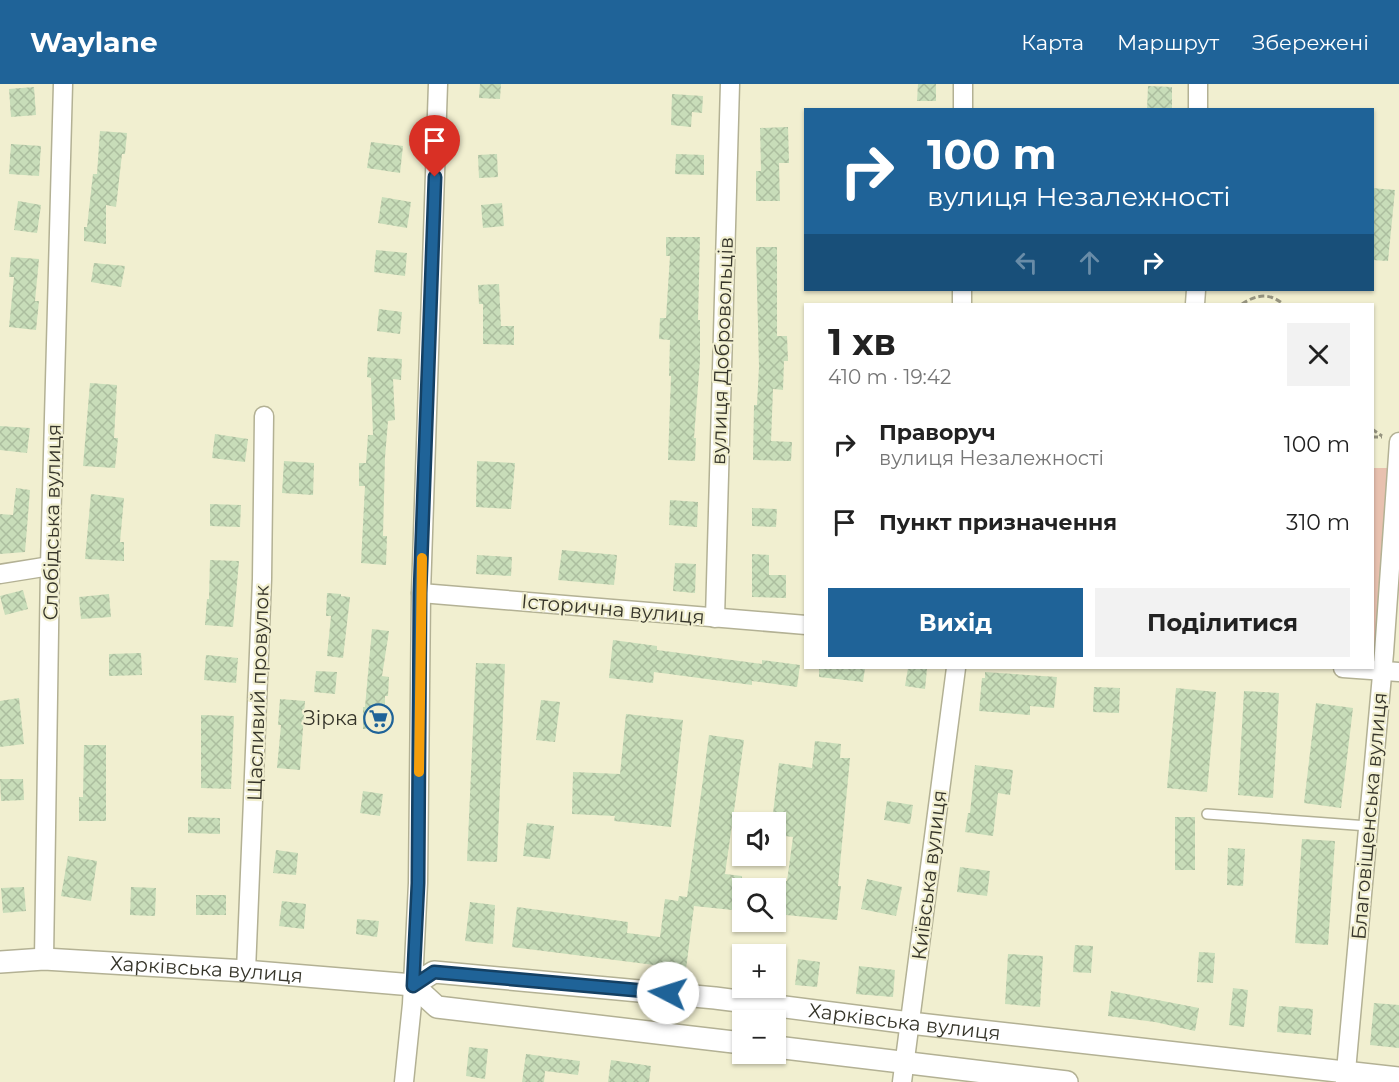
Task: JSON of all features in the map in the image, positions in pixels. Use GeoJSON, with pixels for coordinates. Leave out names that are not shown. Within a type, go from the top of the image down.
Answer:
{"type":"FeatureCollection","features":[{"type":"Feature","properties":{"kind":"street","name":"Слобідська вулиця"},"geometry":{"type":"LineString","coordinates":[[44,959],[50,566],[63,84]]}},
{"type":"Feature","properties":{"kind":"street"},"geometry":{"type":"LineString","coordinates":[[404,1082],[413,986],[418,883],[420,593],[438,84]]}},
{"type":"Feature","properties":{"kind":"street","name":"вулиця Добровольців"},"geometry":{"type":"LineString","coordinates":[[715,618],[730,84]]}},
{"type":"Feature","properties":{"kind":"street"},"geometry":{"type":"LineString","coordinates":[[963,84],[963,108]]}},
{"type":"Feature","properties":{"kind":"street"},"geometry":{"type":"LineString","coordinates":[[1198,84],[1198,108]]}},
{"type":"Feature","properties":{"kind":"street","name":"Щасливий провулок"},"geometry":{"type":"LineString","coordinates":[[246,970],[262,579],[264,416]]}},
{"type":"Feature","properties":{"kind":"street","name":"Благовіщенська вулиця"},"geometry":{"type":"LineString","coordinates":[[1345,1078],[1368,826],[1391,671],[1391,440]]}},
{"type":"Feature","properties":{"kind":"street"},"geometry":{"type":"LineString","coordinates":[[0,574],[50,566]]}},
{"type":"Feature","properties":{"kind":"street","name":"Історична вулиця"},"geometry":{"type":"LineString","coordinates":[[420,593],[804,625]]}},
{"type":"Feature","properties":{"kind":"street","name":"Київська вулиця"},"geometry":{"type":"LineString","coordinates":[[904,1072],[956,669]]}},
{"type":"Feature","properties":{"kind":"street"},"geometry":{"type":"LineString","coordinates":[[1359,669],[1391,671]]}},
{"type":"Feature","properties":{"kind":"street","name":"Харківська вулиця"},"geometry":{"type":"LineString","coordinates":[[0,962],[44,959],[246,970],[413,986],[434,972],[715,998],[1345,1078],[1399,1078]]}},
{"type":"Feature","properties":{"kind":"street"},"geometry":{"type":"LineString","coordinates":[[413,986],[437,1007],[732,1042]]}},
{"type":"Feature","properties":{"kind":"street","name":"Харківська вулиця"},"geometry":{"type":"LineString","coordinates":[[786,1049],[904,1072],[1067,1082]]}},
{"type":"Feature","properties":{"kind":"lane"},"geometry":{"type":"LineString","coordinates":[[1207,814],[1368,826]]}},
{"type":"Feature","properties":{"kind":"path"},"geometry":{"type":"LineString","coordinates":[[1244,303],[1261,296],[1271,296],[1282,303]]}},
{"type":"Feature","properties":{"kind":"path"},"geometry":{"type":"LineString","coordinates":[[1374,430],[1391,440]]}},
{"type":"Feature","properties":{"kind":"shaded area"},"geometry":{"type":"Polygon","coordinates":[[[1374,468],[1391,468],[1374,662],[1374,468]]]}},
{"type":"Feature","properties":{"kind":"building"},"geometry":{"type":"Polygon","coordinates":[[[480,84],[501,84],[500,99],[479,98],[480,84]]]}},
{"type":"Feature","properties":{"kind":"building"},"geometry":{"type":"Polygon","coordinates":[[[918,84],[936,84],[936,101],[917,101],[918,84]]]}},
{"type":"Feature","properties":{"kind":"building"},"geometry":{"type":"Polygon","coordinates":[[[1148,86],[1172,87],[1172,108],[1147,108],[1148,86]]]}},
{"type":"Feature","properties":{"kind":"building"},"geometry":{"type":"Polygon","coordinates":[[[34,87],[36,115],[11,117],[9,89],[34,87]]]}},
{"type":"Feature","properties":{"kind":"building"},"geometry":{"type":"Polygon","coordinates":[[[672,94],[703,96],[702,113],[692,112],[691,127],[671,125],[672,94]]]}},
{"type":"Feature","properties":{"kind":"building"},"geometry":{"type":"Polygon","coordinates":[[[788,127],[789,163],[779,163],[780,201],[756,201],[756,171],[761,171],[760,128],[788,127]]]}},
{"type":"Feature","properties":{"kind":"building"},"geometry":{"type":"Polygon","coordinates":[[[100,131],[127,133],[125,154],[122,154],[116,207],[106,205],[106,244],[84,241],[84,227],[87,227],[93,174],[97,174],[100,131]]]}},
{"type":"Feature","properties":{"kind":"building"},"geometry":{"type":"Polygon","coordinates":[[[371,142],[403,146],[400,173],[367,168],[371,142]]]}},
{"type":"Feature","properties":{"kind":"building"},"geometry":{"type":"Polygon","coordinates":[[[11,144],[41,146],[39,176],[9,174],[11,144]]]}},
{"type":"Feature","properties":{"kind":"building"},"geometry":{"type":"Polygon","coordinates":[[[497,154],[498,177],[479,178],[478,155],[497,154]]]}},
{"type":"Feature","properties":{"kind":"building"},"geometry":{"type":"Polygon","coordinates":[[[676,154],[704,155],[704,175],[675,174],[676,154]]]}},
{"type":"Feature","properties":{"kind":"building"},"geometry":{"type":"Polygon","coordinates":[[[1374,188],[1395,190],[1388,261],[1374,260],[1374,188]]]}},
{"type":"Feature","properties":{"kind":"building"},"geometry":{"type":"Polygon","coordinates":[[[382,197],[411,202],[407,228],[378,223],[382,197]]]}},
{"type":"Feature","properties":{"kind":"building"},"geometry":{"type":"Polygon","coordinates":[[[18,201],[41,205],[37,233],[14,230],[18,201]]]}},
{"type":"Feature","properties":{"kind":"building"},"geometry":{"type":"Polygon","coordinates":[[[502,203],[504,226],[483,228],[481,205],[502,203]]]}},
{"type":"Feature","properties":{"kind":"building"},"geometry":{"type":"Polygon","coordinates":[[[666,237],[700,237],[698,320],[700,320],[700,360],[694,438],[696,438],[695,461],[668,460],[670,340],[659,339],[660,318],[666,318],[670,256],[666,256],[666,237]]]}},
{"type":"Feature","properties":{"kind":"building"},"geometry":{"type":"Polygon","coordinates":[[[756,247],[777,247],[777,336],[787,336],[788,361],[784,361],[783,390],[773,389],[771,441],[792,442],[791,461],[753,460],[754,405],[757,405],[759,367],[756,247]]]}},
{"type":"Feature","properties":{"kind":"building"},"geometry":{"type":"Polygon","coordinates":[[[376,250],[407,253],[405,276],[374,272],[376,250]]]}},
{"type":"Feature","properties":{"kind":"building"},"geometry":{"type":"Polygon","coordinates":[[[11,257],[39,259],[35,301],[39,301],[36,330],[9,327],[14,277],[9,277],[11,257]]]}},
{"type":"Feature","properties":{"kind":"building"},"geometry":{"type":"Polygon","coordinates":[[[94,263],[125,266],[121,287],[91,282],[94,263]]]}},
{"type":"Feature","properties":{"kind":"building"},"geometry":{"type":"Polygon","coordinates":[[[499,284],[501,326],[514,326],[514,345],[483,344],[483,304],[479,304],[478,285],[499,284]]]}},
{"type":"Feature","properties":{"kind":"building"},"geometry":{"type":"Polygon","coordinates":[[[379,309],[402,312],[400,334],[377,331],[379,309]]]}},
{"type":"Feature","properties":{"kind":"building"},"geometry":{"type":"Polygon","coordinates":[[[368,357],[402,359],[401,380],[393,379],[395,420],[388,421],[385,457],[383,536],[387,536],[386,565],[361,563],[365,486],[359,486],[359,463],[366,463],[368,435],[373,435],[371,378],[367,377],[368,357]]]}},
{"type":"Feature","properties":{"kind":"building"},"geometry":{"type":"Polygon","coordinates":[[[90,383],[117,385],[114,438],[118,438],[115,468],[83,466],[90,383]]]}},
{"type":"Feature","properties":{"kind":"building"},"geometry":{"type":"Polygon","coordinates":[[[0,426],[30,428],[27,453],[0,450],[0,426]]]}},
{"type":"Feature","properties":{"kind":"building"},"geometry":{"type":"Polygon","coordinates":[[[215,434],[248,439],[245,462],[212,458],[215,434]]]}},
{"type":"Feature","properties":{"kind":"building"},"geometry":{"type":"Polygon","coordinates":[[[284,461],[314,463],[313,495],[282,493],[284,461]]]}},
{"type":"Feature","properties":{"kind":"building"},"geometry":{"type":"Polygon","coordinates":[[[477,461],[515,463],[511,509],[476,507],[477,461]]]}},
{"type":"Feature","properties":{"kind":"building"},"geometry":{"type":"Polygon","coordinates":[[[16,488],[30,490],[25,552],[0,554],[0,514],[13,515],[16,488]]]}},
{"type":"Feature","properties":{"kind":"building"},"geometry":{"type":"Polygon","coordinates":[[[91,494],[124,498],[120,542],[124,542],[124,561],[85,559],[91,494]]]}},
{"type":"Feature","properties":{"kind":"building"},"geometry":{"type":"Polygon","coordinates":[[[670,500],[698,502],[697,527],[669,525],[670,500]]]}},
{"type":"Feature","properties":{"kind":"building"},"geometry":{"type":"Polygon","coordinates":[[[210,504],[241,505],[240,527],[210,526],[210,504]]]}},
{"type":"Feature","properties":{"kind":"building"},"geometry":{"type":"Polygon","coordinates":[[[752,508],[777,509],[776,527],[752,526],[752,508]]]}},
{"type":"Feature","properties":{"kind":"building"},"geometry":{"type":"Polygon","coordinates":[[[562,550],[617,555],[614,585],[558,580],[562,550]]]}},
{"type":"Feature","properties":{"kind":"building"},"geometry":{"type":"Polygon","coordinates":[[[752,554],[769,555],[769,575],[786,575],[786,598],[752,597],[752,554]]]}},
{"type":"Feature","properties":{"kind":"building"},"geometry":{"type":"Polygon","coordinates":[[[477,555],[512,557],[511,576],[476,574],[477,555]]]}},
{"type":"Feature","properties":{"kind":"building"},"geometry":{"type":"Polygon","coordinates":[[[210,560],[239,561],[233,627],[205,625],[207,599],[209,599],[210,560]]]}},
{"type":"Feature","properties":{"kind":"building"},"geometry":{"type":"Polygon","coordinates":[[[675,563],[696,564],[695,593],[673,591],[675,563]]]}},
{"type":"Feature","properties":{"kind":"building"},"geometry":{"type":"Polygon","coordinates":[[[23,590],[28,609],[5,615],[0,596],[23,590]]]}},
{"type":"Feature","properties":{"kind":"building"},"geometry":{"type":"Polygon","coordinates":[[[327,593],[350,597],[343,658],[327,656],[331,616],[326,616],[327,593]]]}},
{"type":"Feature","properties":{"kind":"building"},"geometry":{"type":"Polygon","coordinates":[[[109,594],[111,617],[81,619],[79,597],[109,594]]]}},
{"type":"Feature","properties":{"kind":"building"},"geometry":{"type":"Polygon","coordinates":[[[372,629],[389,631],[382,676],[389,677],[388,696],[385,696],[385,729],[363,729],[363,707],[365,707],[372,629]]]}},
{"type":"Feature","properties":{"kind":"building"},"geometry":{"type":"Polygon","coordinates":[[[613,640],[657,646],[657,650],[762,664],[762,660],[800,665],[797,687],[752,681],[752,685],[654,672],[653,683],[609,678],[613,640]]]}},
{"type":"Feature","properties":{"kind":"building"},"geometry":{"type":"Polygon","coordinates":[[[141,653],[142,675],[109,676],[109,654],[141,653]]]}},
{"type":"Feature","properties":{"kind":"building"},"geometry":{"type":"Polygon","coordinates":[[[206,655],[238,658],[236,683],[204,680],[206,655]]]}},
{"type":"Feature","properties":{"kind":"building"},"geometry":{"type":"Polygon","coordinates":[[[476,663],[505,664],[497,862],[467,861],[476,663]]]}},
{"type":"Feature","properties":{"kind":"building"},"geometry":{"type":"Polygon","coordinates":[[[819,669],[865,669],[863,682],[819,677],[819,669]]]}},
{"type":"Feature","properties":{"kind":"building"},"geometry":{"type":"Polygon","coordinates":[[[908,669],[927,669],[925,689],[905,686],[908,669]]]}},
{"type":"Feature","properties":{"kind":"building"},"geometry":{"type":"Polygon","coordinates":[[[316,671],[337,672],[335,694],[314,692],[316,671]]]}},
{"type":"Feature","properties":{"kind":"building"},"geometry":{"type":"Polygon","coordinates":[[[985,672],[1057,677],[1054,708],[1030,706],[1030,715],[979,711],[982,678],[985,678],[985,672]]]}},
{"type":"Feature","properties":{"kind":"building"},"geometry":{"type":"Polygon","coordinates":[[[1094,687],[1120,688],[1119,713],[1093,712],[1094,687]]]}},
{"type":"Feature","properties":{"kind":"building"},"geometry":{"type":"Polygon","coordinates":[[[1176,688],[1216,692],[1207,792],[1167,788],[1176,688]]]}},
{"type":"Feature","properties":{"kind":"building"},"geometry":{"type":"Polygon","coordinates":[[[1244,691],[1279,693],[1273,798],[1238,795],[1244,691]]]}},
{"type":"Feature","properties":{"kind":"building"},"geometry":{"type":"Polygon","coordinates":[[[19,698],[24,744],[0,747],[0,701],[19,698]]]}},
{"type":"Feature","properties":{"kind":"building"},"geometry":{"type":"Polygon","coordinates":[[[280,699],[305,701],[300,770],[277,768],[281,725],[278,725],[280,699]]]}},
{"type":"Feature","properties":{"kind":"building"},"geometry":{"type":"Polygon","coordinates":[[[541,700],[560,702],[555,742],[536,740],[541,700]]]}},
{"type":"Feature","properties":{"kind":"building"},"geometry":{"type":"Polygon","coordinates":[[[1316,703],[1353,708],[1341,808],[1304,803],[1316,703]]]}},
{"type":"Feature","properties":{"kind":"building"},"geometry":{"type":"Polygon","coordinates":[[[626,714],[683,720],[671,827],[614,821],[615,816],[572,814],[573,772],[620,774],[626,714]]]}},
{"type":"Feature","properties":{"kind":"building"},"geometry":{"type":"Polygon","coordinates":[[[201,715],[234,716],[231,789],[201,788],[201,715]]]}},
{"type":"Feature","properties":{"kind":"building"},"geometry":{"type":"Polygon","coordinates":[[[709,735],[744,740],[725,874],[742,876],[742,878],[732,878],[732,910],[694,906],[686,969],[512,947],[517,907],[628,922],[627,933],[660,937],[665,899],[678,901],[679,896],[687,897],[709,735]]]}},
{"type":"Feature","properties":{"kind":"building"},"geometry":{"type":"Polygon","coordinates":[[[815,741],[841,744],[840,758],[850,758],[837,920],[786,915],[786,881],[793,837],[786,836],[786,812],[773,812],[779,763],[812,768],[815,741]]]}},
{"type":"Feature","properties":{"kind":"building"},"geometry":{"type":"Polygon","coordinates":[[[84,745],[106,745],[106,821],[79,821],[79,797],[83,797],[84,745]]]}},
{"type":"Feature","properties":{"kind":"building"},"geometry":{"type":"Polygon","coordinates":[[[975,765],[1013,770],[1010,795],[998,793],[993,836],[965,832],[968,813],[970,813],[975,765]]]}},
{"type":"Feature","properties":{"kind":"building"},"geometry":{"type":"Polygon","coordinates":[[[0,779],[23,779],[24,800],[1,801],[0,779]]]}},
{"type":"Feature","properties":{"kind":"building"},"geometry":{"type":"Polygon","coordinates":[[[363,791],[383,794],[380,816],[360,813],[363,791]]]}},
{"type":"Feature","properties":{"kind":"building"},"geometry":{"type":"Polygon","coordinates":[[[887,801],[913,805],[910,824],[884,820],[887,801]]]}},
{"type":"Feature","properties":{"kind":"building"},"geometry":{"type":"Polygon","coordinates":[[[188,817],[220,818],[220,834],[188,833],[188,817]]]}},
{"type":"Feature","properties":{"kind":"building"},"geometry":{"type":"Polygon","coordinates":[[[1175,817],[1195,817],[1195,870],[1175,870],[1175,817]]]}},
{"type":"Feature","properties":{"kind":"building"},"geometry":{"type":"Polygon","coordinates":[[[527,823],[554,826],[550,859],[523,856],[527,823]]]}},
{"type":"Feature","properties":{"kind":"building"},"geometry":{"type":"Polygon","coordinates":[[[1302,839],[1335,841],[1328,945],[1295,943],[1302,839]]]}},
{"type":"Feature","properties":{"kind":"building"},"geometry":{"type":"Polygon","coordinates":[[[1228,848],[1245,849],[1243,886],[1227,885],[1228,848]]]}},
{"type":"Feature","properties":{"kind":"building"},"geometry":{"type":"Polygon","coordinates":[[[276,850],[298,853],[296,875],[273,873],[276,850]]]}},
{"type":"Feature","properties":{"kind":"building"},"geometry":{"type":"Polygon","coordinates":[[[68,856],[97,861],[91,901],[61,896],[68,856]]]}},
{"type":"Feature","properties":{"kind":"building"},"geometry":{"type":"Polygon","coordinates":[[[960,867],[990,871],[987,896],[957,892],[960,867]]]}},
{"type":"Feature","properties":{"kind":"building"},"geometry":{"type":"Polygon","coordinates":[[[867,879],[902,887],[896,916],[861,909],[867,879]]]}},
{"type":"Feature","properties":{"kind":"building"},"geometry":{"type":"Polygon","coordinates":[[[24,887],[26,911],[3,913],[1,888],[24,887]]]}},
{"type":"Feature","properties":{"kind":"building"},"geometry":{"type":"Polygon","coordinates":[[[131,887],[156,888],[155,916],[130,915],[131,887]]]}},
{"type":"Feature","properties":{"kind":"building"},"geometry":{"type":"Polygon","coordinates":[[[196,895],[226,895],[226,915],[196,915],[196,895]]]}},
{"type":"Feature","properties":{"kind":"building"},"geometry":{"type":"Polygon","coordinates":[[[282,901],[306,904],[304,929],[279,926],[282,901]]]}},
{"type":"Feature","properties":{"kind":"building"},"geometry":{"type":"Polygon","coordinates":[[[470,902],[495,905],[493,944],[465,941],[470,902]]]}},
{"type":"Feature","properties":{"kind":"building"},"geometry":{"type":"Polygon","coordinates":[[[357,919],[379,921],[377,937],[356,934],[357,919]]]}},
{"type":"Feature","properties":{"kind":"building"},"geometry":{"type":"Polygon","coordinates":[[[1075,945],[1093,946],[1091,973],[1073,972],[1075,945]]]}},
{"type":"Feature","properties":{"kind":"building"},"geometry":{"type":"Polygon","coordinates":[[[1199,952],[1215,953],[1213,983],[1197,982],[1199,952]]]}},
{"type":"Feature","properties":{"kind":"building"},"geometry":{"type":"Polygon","coordinates":[[[1008,954],[1043,956],[1040,1007],[1005,1004],[1008,954]]]}},
{"type":"Feature","properties":{"kind":"building"},"geometry":{"type":"Polygon","coordinates":[[[798,959],[820,962],[817,987],[795,985],[798,959]]]}},
{"type":"Feature","properties":{"kind":"building"},"geometry":{"type":"Polygon","coordinates":[[[859,966],[895,970],[893,997],[856,994],[859,966]]]}},
{"type":"Feature","properties":{"kind":"building"},"geometry":{"type":"Polygon","coordinates":[[[1233,988],[1248,990],[1244,1027],[1229,1025],[1233,988]]]}},
{"type":"Feature","properties":{"kind":"building"},"geometry":{"type":"Polygon","coordinates":[[[1111,991],[1199,1008],[1195,1031],[1155,1022],[1108,1016],[1111,991]]]}},
{"type":"Feature","properties":{"kind":"building"},"geometry":{"type":"Polygon","coordinates":[[[1374,1003],[1399,1005],[1399,1048],[1370,1045],[1374,1003]]]}},
{"type":"Feature","properties":{"kind":"building"},"geometry":{"type":"Polygon","coordinates":[[[1279,1006],[1313,1009],[1311,1035],[1277,1032],[1279,1006]]]}},
{"type":"Feature","properties":{"kind":"building"},"geometry":{"type":"Polygon","coordinates":[[[469,1047],[488,1049],[485,1079],[466,1076],[469,1047]]]}},
{"type":"Feature","properties":{"kind":"building"},"geometry":{"type":"Polygon","coordinates":[[[526,1054],[580,1061],[578,1075],[545,1071],[544,1082],[522,1082],[526,1054]]]}},
{"type":"Feature","properties":{"kind":"building"},"geometry":{"type":"Polygon","coordinates":[[[611,1060],[651,1066],[649,1082],[608,1082],[611,1060]]]}},
{"type":"Feature","properties":{"kind":"slow traffic"},"geometry":{"type":"LineString","coordinates":[[419,772],[422,558]]}},
{"type":"Feature","properties":{"kind":"place","name":"Зірка"},"geometry":{"type":"Point","coordinates":[379,718]}},
{"type":"Feature","properties":{"kind":"route"},"geometry":{"type":"LineString","coordinates":[[435,177],[420,593],[418,883],[413,986],[434,972],[668,993]]}}]}
